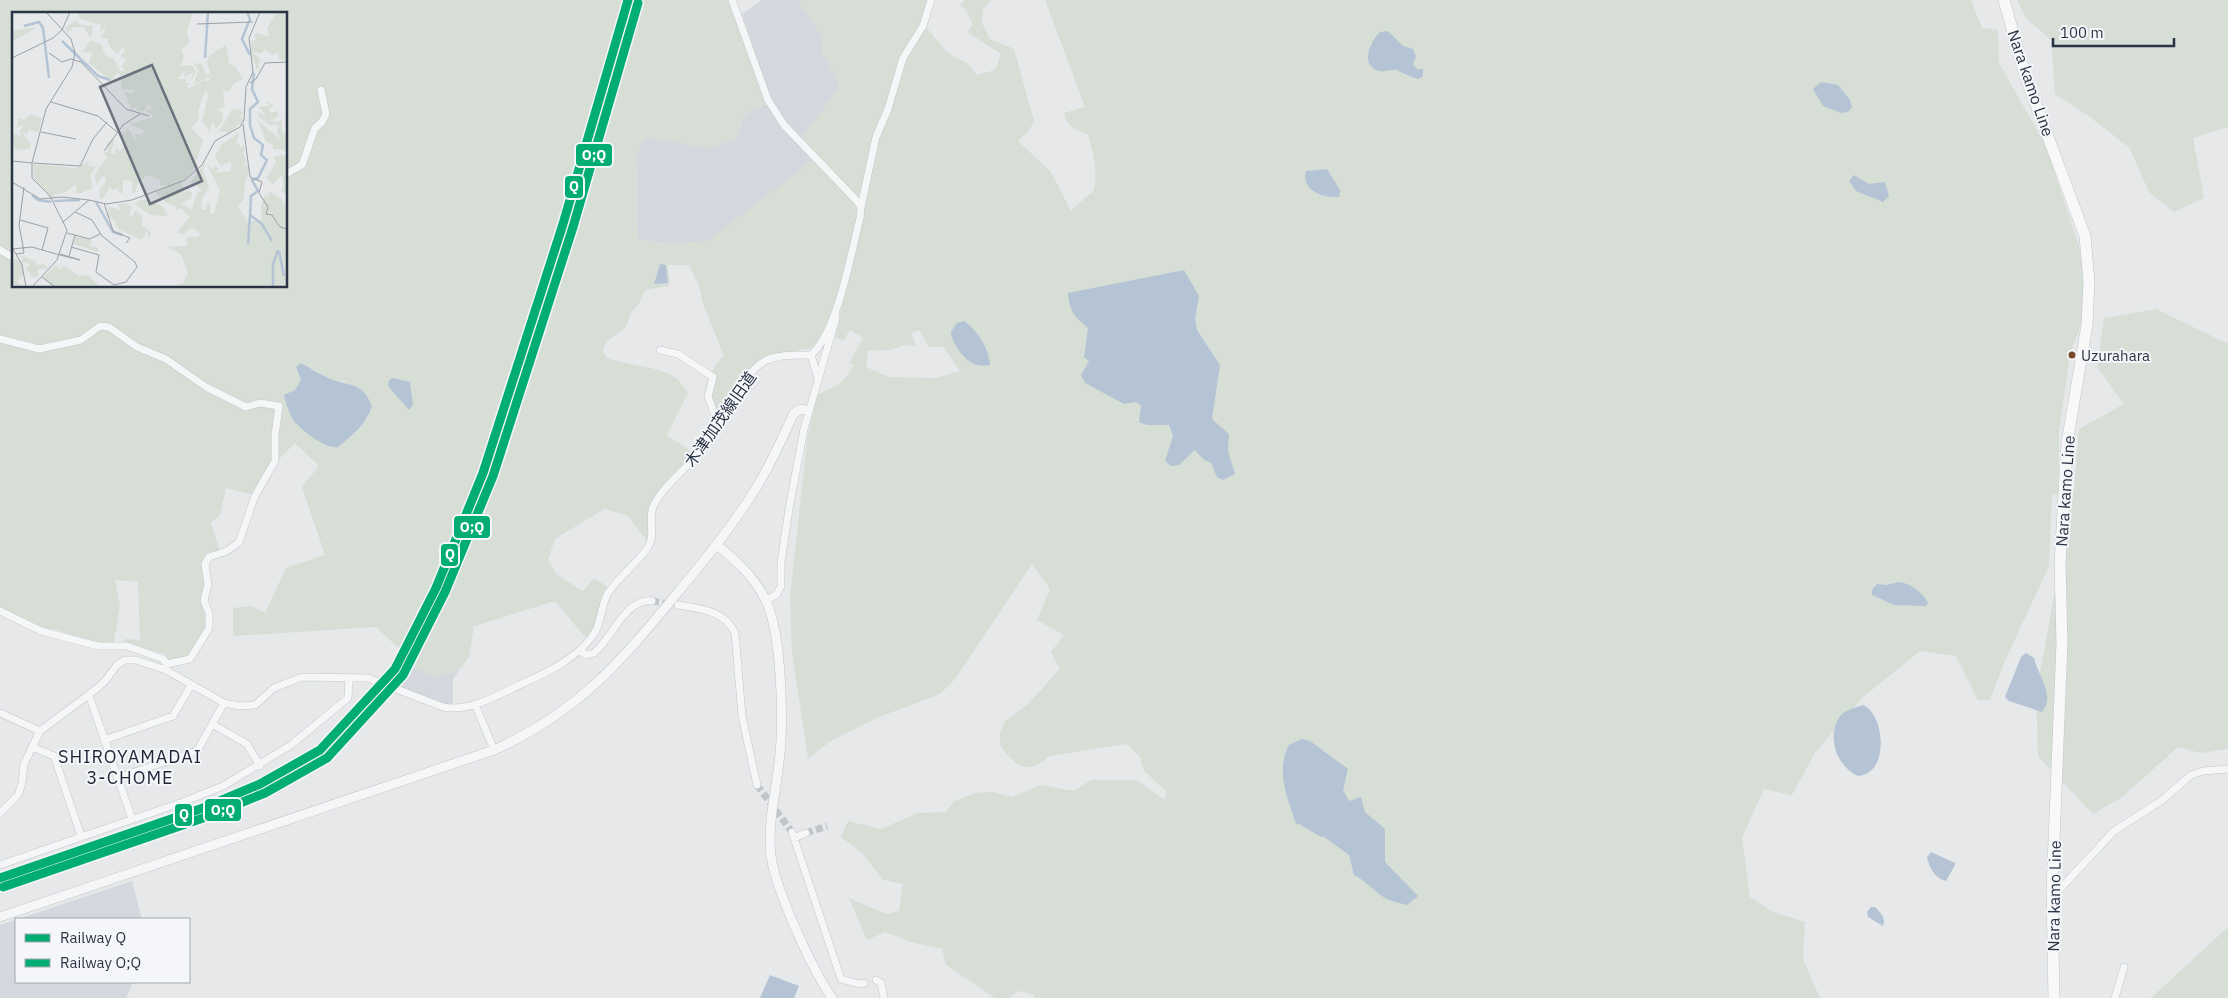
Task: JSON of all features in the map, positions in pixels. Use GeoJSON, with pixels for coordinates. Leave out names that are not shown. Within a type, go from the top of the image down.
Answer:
{"type":"FeatureCollection","features":[{"type":"Feature","properties":{"kind":"main road","name":"Nara kamo Line"},"geometry":{"type":"LineString","coordinates":[[2004,0],[2025,75],[2085,236],[2089,282],[2087,324],[2066,453],[2060,563],[2062,643],[2052,891],[2054,998]]}},
{"type":"Feature","properties":{"kind":"street"},"geometry":{"type":"LineString","coordinates":[[732,0],[768,100],[784,124],[850,192],[861,207]]}},
{"type":"Feature","properties":{"kind":"street"},"geometry":{"type":"LineString","coordinates":[[766,601],[778,594],[781,586],[781,563],[789,509],[808,411],[830,341],[860,218],[876,137],[888,108],[903,58],[923,26],[931,0]]}},
{"type":"Feature","properties":{"kind":"street"},"geometry":{"type":"LineString","coordinates":[[288,173],[302,165],[315,128],[325,118],[327,110],[321,90]]}},
{"type":"Feature","properties":{"kind":"street"},"geometry":{"type":"LineString","coordinates":[[0,250],[12,257]]}},
{"type":"Feature","properties":{"kind":"street"},"geometry":{"type":"LineString","coordinates":[[818,378],[811,355],[822,343],[839,300]]}},
{"type":"Feature","properties":{"kind":"street"},"geometry":{"type":"LineString","coordinates":[[0,339],[39,349],[81,340],[100,326],[109,327],[137,347],[166,359],[206,387],[246,407],[260,403],[279,406],[275,435],[275,461],[255,496],[239,542],[227,551],[210,557],[204,564],[208,584],[204,601],[210,621],[204,638],[196,646],[190,659],[166,667],[163,658],[127,646],[98,646],[47,633],[0,611]]}},
{"type":"Feature","properties":{"kind":"street"},"geometry":{"type":"LineString","coordinates":[[660,350],[678,354],[713,378],[708,398],[718,422]]}},
{"type":"Feature","properties":{"kind":"street","name":"木津加茂線旧道"},"geometry":{"type":"LineString","coordinates":[[0,813],[18,795],[22,783],[24,764],[40,731],[89,695],[105,681],[117,665],[125,660],[136,660],[166,667],[192,685],[224,703],[246,707],[255,705],[274,688],[302,677],[364,678],[448,708],[475,704],[546,671],[579,651],[596,630],[609,592],[649,545],[653,531],[651,514],[655,503],[699,454],[746,380],[763,362],[781,356],[811,355]]}},
{"type":"Feature","properties":{"kind":"street"},"geometry":{"type":"LineString","coordinates":[[0,917],[494,750],[545,723],[593,688],[636,643],[717,545],[766,472],[794,413],[801,409],[808,411]]}},
{"type":"Feature","properties":{"kind":"street"},"geometry":{"type":"LineString","coordinates":[[717,545],[748,574],[766,601],[776,635],[782,740],[770,836],[772,857],[781,891],[801,937],[832,998]]}},
{"type":"Feature","properties":{"kind":"street"},"geometry":{"type":"LineString","coordinates":[[579,651],[584,654],[594,654],[633,605],[644,601],[652,601]]}},
{"type":"Feature","properties":{"kind":"street"},"geometry":{"type":"LineString","coordinates":[[678,606],[716,613],[728,622],[735,633],[742,716],[757,785]]}},
{"type":"Feature","properties":{"kind":"street"},"geometry":{"type":"LineString","coordinates":[[0,865],[223,786],[260,766],[321,723],[348,698],[349,678]]}},
{"type":"Feature","properties":{"kind":"street"},"geometry":{"type":"LineString","coordinates":[[104,740],[173,716],[192,685]]}},
{"type":"Feature","properties":{"kind":"street"},"geometry":{"type":"LineString","coordinates":[[89,695],[132,819]]}},
{"type":"Feature","properties":{"kind":"street"},"geometry":{"type":"LineString","coordinates":[[117,778],[197,751],[224,703]]}},
{"type":"Feature","properties":{"kind":"street"},"geometry":{"type":"LineString","coordinates":[[475,704],[494,750]]}},
{"type":"Feature","properties":{"kind":"street"},"geometry":{"type":"LineString","coordinates":[[0,712],[40,731]]}},
{"type":"Feature","properties":{"kind":"street"},"geometry":{"type":"LineString","coordinates":[[212,724],[247,744],[260,766]]}},
{"type":"Feature","properties":{"kind":"street"},"geometry":{"type":"LineString","coordinates":[[32,747],[54,756],[81,836]]}},
{"type":"Feature","properties":{"kind":"street"},"geometry":{"type":"LineString","coordinates":[[2052,891],[2059,890],[2114,832],[2161,800],[2191,775],[2204,771],[2228,769]]}},
{"type":"Feature","properties":{"kind":"street"},"geometry":{"type":"LineString","coordinates":[[806,833],[793,835],[841,979],[858,984],[864,983]]}},
{"type":"Feature","properties":{"kind":"street"},"geometry":{"type":"LineString","coordinates":[[2116,998],[2124,967]]}},
{"type":"Feature","properties":{"kind":"street"},"geometry":{"type":"LineString","coordinates":[[876,980],[881,982],[884,998]]}},
{"type":"Feature","properties":{"kind":"shaded area"},"geometry":{"type":"Polygon","coordinates":[[[0,0],[730,0],[766,104],[745,114],[736,138],[711,148],[645,138],[636,156],[638,239],[669,244],[707,241],[813,160],[854,201],[858,213],[847,265],[836,302],[829,320],[813,348],[779,353],[759,360],[715,421],[708,407],[706,388],[713,369],[724,356],[703,304],[699,286],[689,265],[667,265],[670,280],[668,286],[645,290],[639,304],[631,312],[626,327],[609,340],[603,351],[607,358],[668,374],[678,379],[688,393],[667,435],[695,454],[650,507],[647,541],[627,515],[604,509],[555,539],[548,560],[557,575],[583,591],[594,578],[609,588],[592,631],[587,636],[583,635],[555,601],[474,626],[469,657],[459,670],[436,677],[406,664],[410,659],[376,627],[233,636],[233,608],[252,606],[265,613],[286,568],[325,555],[302,487],[319,466],[295,443],[277,461],[276,444],[281,404],[246,405],[137,345],[110,325],[87,336],[39,347],[0,337],[0,0]],[[660,265],[654,284],[668,282],[665,265],[660,265]],[[296,367],[301,380],[292,403],[292,418],[338,447],[356,433],[369,416],[345,382],[327,378],[315,370],[296,367]]]}},
{"type":"Feature","properties":{"kind":"shaded area"},"geometry":{"type":"Polygon","coordinates":[[[762,0],[798,0],[823,38],[822,54],[826,57],[840,86],[802,138],[787,123],[770,98],[742,14],[762,0]]]}},
{"type":"Feature","properties":{"kind":"shaded area"},"geometry":{"type":"Polygon","coordinates":[[[798,0],[928,0],[922,23],[901,55],[886,107],[874,136],[861,201],[802,138],[840,86],[826,58],[822,54],[823,38],[798,0]]]}},
{"type":"Feature","properties":{"kind":"shaded area"},"geometry":{"type":"Polygon","coordinates":[[[964,0],[992,0],[983,9],[982,23],[990,39],[1014,49],[1034,121],[1029,131],[1018,141],[1051,172],[1071,211],[1093,192],[1095,185],[1095,163],[1088,134],[1079,132],[1072,127],[1065,117],[1064,113],[1085,107],[1045,0],[1971,0],[1982,28],[1998,30],[1999,63],[2046,146],[2080,249],[2085,283],[2081,325],[2070,354],[2059,432],[2058,496],[2052,493],[2049,566],[2004,663],[1990,700],[1978,700],[1956,656],[1920,651],[1862,698],[1815,753],[1792,795],[1764,789],[1742,838],[1750,897],[1773,912],[1805,922],[1803,959],[1820,998],[1035,998],[1032,994],[1018,991],[1009,998],[995,998],[946,965],[942,949],[911,942],[885,932],[867,940],[849,898],[886,914],[899,911],[903,884],[883,880],[863,854],[841,837],[848,821],[881,829],[918,813],[945,812],[955,801],[975,793],[992,792],[1012,797],[1041,785],[1074,791],[1091,780],[1136,780],[1165,800],[1166,791],[1144,771],[1140,757],[1127,744],[1049,756],[1034,766],[1028,767],[1016,763],[1000,745],[1000,732],[1005,721],[1028,704],[1060,669],[1051,652],[1064,635],[1037,620],[1050,589],[1032,564],[955,679],[940,694],[879,717],[832,740],[808,759],[792,652],[790,597],[807,440],[817,395],[834,387],[848,375],[854,364],[849,363],[863,338],[850,330],[843,341],[835,337],[879,139],[906,60],[925,26],[948,53],[968,64],[977,75],[995,70],[1001,54],[967,32],[973,25],[965,9],[960,6],[964,0]],[[919,330],[911,333],[916,346],[905,345],[890,350],[868,351],[866,367],[889,377],[936,378],[960,371],[944,347],[929,347],[919,330]]]}},
{"type":"Feature","properties":{"kind":"shaded area"},"geometry":{"type":"Polygon","coordinates":[[[2017,0],[2228,0],[2228,129],[2225,128],[2193,138],[2204,198],[2174,212],[2149,192],[2129,147],[2087,115],[2055,94],[2051,40],[2026,18],[2017,0]]]}},
{"type":"Feature","properties":{"kind":"shaded area"},"geometry":{"type":"Polygon","coordinates":[[[766,104],[781,126],[813,160],[707,242],[669,244],[638,239],[636,156],[645,137],[711,148],[736,138],[745,114],[766,104]]]}},
{"type":"Feature","properties":{"kind":"shaded area"},"geometry":{"type":"Polygon","coordinates":[[[2156,309],[2228,344],[2228,749],[2200,753],[2178,747],[2121,798],[2093,814],[2038,756],[2036,694],[2074,488],[2079,429],[2124,404],[2097,367],[2104,318],[2156,309]]]}},
{"type":"Feature","properties":{"kind":"shaded area"},"geometry":{"type":"Polygon","coordinates":[[[105,327],[246,408],[259,404],[277,408],[274,460],[253,495],[226,488],[220,515],[211,523],[220,552],[205,560],[208,627],[190,656],[171,661],[167,659],[165,654],[124,642],[125,639],[140,640],[138,582],[115,580],[120,606],[114,642],[92,641],[55,629],[50,631],[0,610],[0,341],[33,350],[81,341],[105,327]]]}},
{"type":"Feature","properties":{"kind":"shaded area"},"geometry":{"type":"Polygon","coordinates":[[[406,664],[436,677],[459,670],[453,679],[453,704],[447,705],[390,684],[406,664]]]}},
{"type":"Feature","properties":{"kind":"shaded area"},"geometry":{"type":"Polygon","coordinates":[[[132,881],[142,918],[21,918],[132,881]]]}},
{"type":"Feature","properties":{"kind":"shaded area"},"geometry":{"type":"Polygon","coordinates":[[[15,920],[15,983],[133,983],[126,998],[0,998],[0,925],[15,920]]]}},
{"type":"Feature","properties":{"kind":"shaded area"},"geometry":{"type":"Polygon","coordinates":[[[2228,927],[2228,998],[2151,998],[2228,927]]]}},
{"type":"Feature","properties":{"kind":"water"},"geometry":{"type":"Polygon","coordinates":[[[1388,31],[1403,46],[1413,49],[1416,56],[1413,64],[1417,69],[1423,69],[1423,76],[1419,79],[1396,70],[1380,71],[1374,69],[1370,64],[1368,53],[1373,41],[1380,32],[1388,31]]]}},
{"type":"Feature","properties":{"kind":"water"},"geometry":{"type":"Polygon","coordinates":[[[1821,82],[1838,85],[1850,100],[1852,107],[1848,112],[1841,113],[1823,106],[1813,89],[1821,82]]]}},
{"type":"Feature","properties":{"kind":"water"},"geometry":{"type":"Polygon","coordinates":[[[1327,169],[1340,190],[1339,197],[1326,196],[1315,192],[1307,184],[1305,178],[1306,171],[1327,169]]]}},
{"type":"Feature","properties":{"kind":"water"},"geometry":{"type":"Polygon","coordinates":[[[1854,175],[1869,184],[1885,182],[1889,196],[1883,202],[1856,191],[1849,181],[1854,175]]]}},
{"type":"Feature","properties":{"kind":"water"},"geometry":{"type":"Polygon","coordinates":[[[660,264],[666,265],[668,283],[654,284],[660,264]]]}},
{"type":"Feature","properties":{"kind":"water"},"geometry":{"type":"Polygon","coordinates":[[[1184,270],[1199,296],[1195,319],[1197,330],[1220,365],[1212,419],[1229,434],[1228,451],[1235,474],[1223,480],[1217,477],[1211,463],[1203,459],[1195,450],[1179,465],[1171,466],[1165,461],[1173,436],[1169,425],[1147,425],[1139,422],[1141,405],[1135,402],[1124,404],[1085,383],[1081,375],[1089,361],[1084,357],[1088,328],[1074,313],[1068,293],[1184,270]]]}},
{"type":"Feature","properties":{"kind":"water"},"geometry":{"type":"Polygon","coordinates":[[[964,321],[982,341],[988,353],[990,365],[984,366],[970,362],[956,346],[951,332],[957,323],[964,321]]]}},
{"type":"Feature","properties":{"kind":"water"},"geometry":{"type":"Polygon","coordinates":[[[301,363],[326,377],[359,388],[364,392],[372,406],[363,424],[338,447],[320,442],[295,422],[289,413],[284,395],[295,390],[301,380],[296,367],[301,363]]]}},
{"type":"Feature","properties":{"kind":"water"},"geometry":{"type":"Polygon","coordinates":[[[394,378],[410,382],[413,405],[409,410],[388,386],[389,380],[394,378]]]}},
{"type":"Feature","properties":{"kind":"water"},"geometry":{"type":"Polygon","coordinates":[[[1898,582],[1911,586],[1919,592],[1928,603],[1926,606],[1894,605],[1872,595],[1872,590],[1877,584],[1887,585],[1898,582]]]}},
{"type":"Feature","properties":{"kind":"water"},"geometry":{"type":"Polygon","coordinates":[[[2026,653],[2034,658],[2047,692],[2046,706],[2042,712],[2009,701],[2005,697],[2021,657],[2026,653]]]}},
{"type":"Feature","properties":{"kind":"water"},"geometry":{"type":"Polygon","coordinates":[[[1863,705],[1876,720],[1880,731],[1881,743],[1875,765],[1868,773],[1858,776],[1851,772],[1840,759],[1836,752],[1834,735],[1835,726],[1841,715],[1863,705]]]}},
{"type":"Feature","properties":{"kind":"water"},"geometry":{"type":"Polygon","coordinates":[[[1302,739],[1310,741],[1348,769],[1343,790],[1349,801],[1361,797],[1365,812],[1385,829],[1385,862],[1418,896],[1407,905],[1389,900],[1379,894],[1354,875],[1349,855],[1323,836],[1321,837],[1296,824],[1284,785],[1283,765],[1289,745],[1302,739]]]}},
{"type":"Feature","properties":{"kind":"water"},"geometry":{"type":"Polygon","coordinates":[[[1931,852],[1955,863],[1946,881],[1939,878],[1929,865],[1927,857],[1931,852]]]}},
{"type":"Feature","properties":{"kind":"water"},"geometry":{"type":"Polygon","coordinates":[[[1871,907],[1875,907],[1879,911],[1884,920],[1883,926],[1868,917],[1867,912],[1871,907]]]}},
{"type":"Feature","properties":{"kind":"water"},"geometry":{"type":"Polygon","coordinates":[[[770,975],[799,986],[794,998],[760,998],[770,975]]]}},
{"type":"Feature","properties":{"kind":"tunnel"},"geometry":{"type":"LineString","coordinates":[[652,601],[670,604]]}},
{"type":"Feature","properties":{"kind":"tunnel"},"geometry":{"type":"LineString","coordinates":[[757,785],[792,832]]}},
{"type":"Feature","properties":{"kind":"tunnel"},"geometry":{"type":"LineString","coordinates":[[806,833],[827,826]]}},
{"type":"Feature","properties":{"kind":"rail line","name":"Q"},"geometry":{"type":"LineString","coordinates":[[0,878],[203,808],[260,784],[320,750],[395,669],[436,588],[483,473],[563,224],[628,0]]}},
{"type":"Feature","properties":{"kind":"rail line","name":"O;Q"},"geometry":{"type":"LineString","coordinates":[[3,887],[206,817],[265,793],[327,758],[403,675],[445,592],[493,476],[573,227],[638,3]]}},
{"type":"Feature","properties":{"kind":"place","name":"Uzurahara"},"geometry":{"type":"Point","coordinates":[2072,355]}},
{"type":"Feature","properties":{"kind":"district","name":"SHIROYAMADAI 3-CHOME"},"geometry":{"type":"Point","coordinates":[130,766]}}]}
